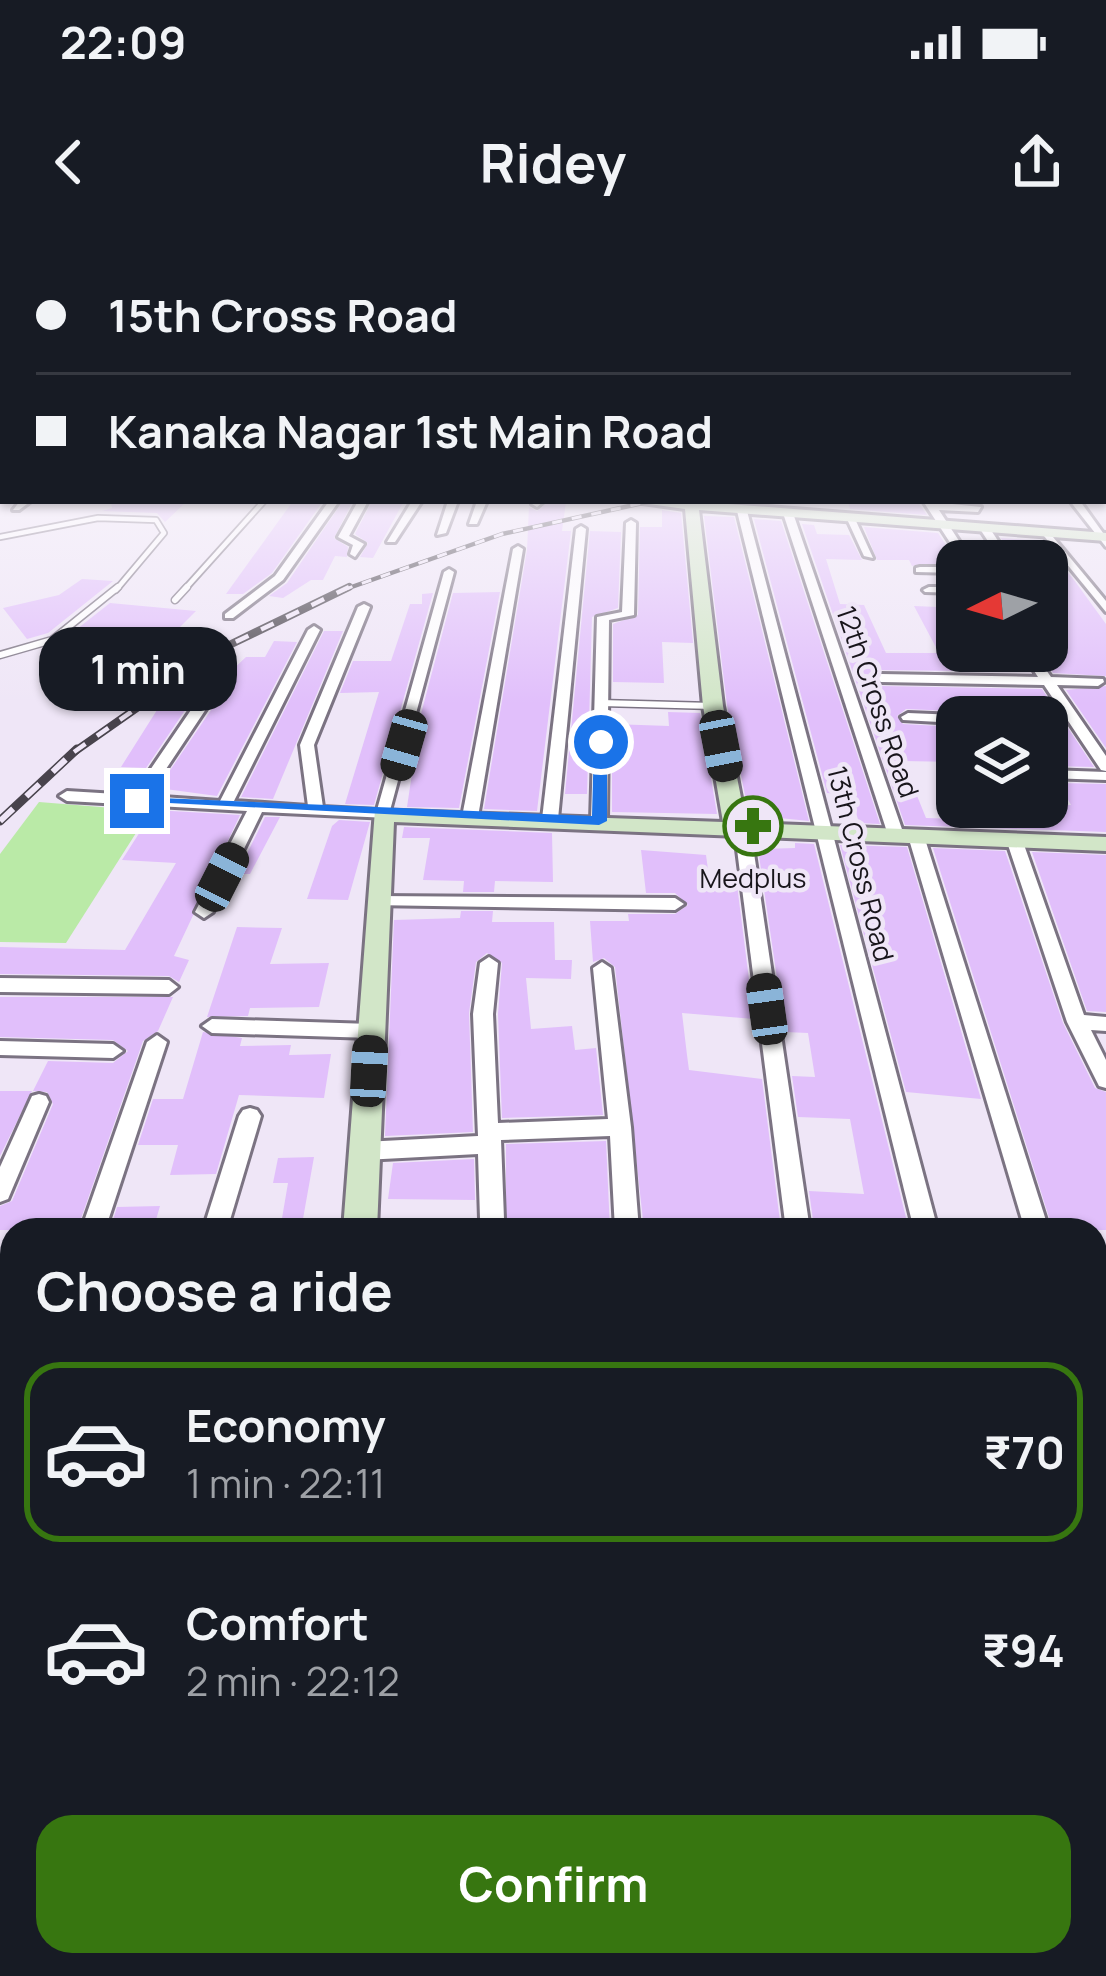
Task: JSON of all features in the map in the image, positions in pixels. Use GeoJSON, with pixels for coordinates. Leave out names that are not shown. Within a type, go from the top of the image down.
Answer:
{"type":"FeatureCollection","features":[{"type":"Feature","properties":{"kind":"street"},"geometry":{"type":"LineString","coordinates":[[229,616],[279,578],[305,541]]}},
{"type":"Feature","properties":{"kind":"street"},"geometry":{"type":"LineString","coordinates":[[353,541],[359,544],[355,554]]}},
{"type":"Feature","properties":{"kind":"street"},"geometry":{"type":"LineString","coordinates":[[550,819],[580,541]]}},
{"type":"Feature","properties":{"kind":"street"},"geometry":{"type":"LineString","coordinates":[[599,821],[603,617],[628,615],[630,541]]}},
{"type":"Feature","properties":{"kind":"street"},"geometry":{"type":"LineString","coordinates":[[696,541],[713,706],[739,826],[796,1218]]}},
{"type":"Feature","properties":{"kind":"street","name":"13th Cross Road"},"geometry":{"type":"LineString","coordinates":[[750,541],[923,1218]]}},
{"type":"Feature","properties":{"kind":"street","name":"12th Cross Road"},"geometry":{"type":"LineString","coordinates":[[798,541],[906,835],[1033,1218]]}},
{"type":"Feature","properties":{"kind":"street"},"geometry":{"type":"LineString","coordinates":[[861,541],[868,556]]}},
{"type":"Feature","properties":{"kind":"street"},"geometry":{"type":"LineString","coordinates":[[1054,541],[1106,609]]}},
{"type":"Feature","properties":{"kind":"street"},"geometry":{"type":"LineString","coordinates":[[470,817],[518,549]]}},
{"type":"Feature","properties":{"kind":"street"},"geometry":{"type":"LineString","coordinates":[[920,570],[936,570]]}},
{"type":"Feature","properties":{"kind":"street"},"geometry":{"type":"LineString","coordinates":[[361,1218],[383,814],[449,572]]}},
{"type":"Feature","properties":{"kind":"street"},"geometry":{"type":"LineString","coordinates":[[929,590],[936,590]]}},
{"type":"Feature","properties":{"kind":"street"},"geometry":{"type":"LineString","coordinates":[[316,808],[307,745],[364,607]]}},
{"type":"Feature","properties":{"kind":"street"},"geometry":{"type":"LineString","coordinates":[[226,803],[314,631]]}},
{"type":"Feature","properties":{"kind":"street"},"geometry":{"type":"LineString","coordinates":[[1041,672],[1106,771],[1068,773]]}},
{"type":"Feature","properties":{"kind":"street"},"geometry":{"type":"LineString","coordinates":[[880,678],[1098,682]]}},
{"type":"Feature","properties":{"kind":"street"},"geometry":{"type":"LineString","coordinates":[[137,801],[213,688]]}},
{"type":"Feature","properties":{"kind":"street"},"geometry":{"type":"LineString","coordinates":[[908,718],[936,719]]}},
{"type":"Feature","properties":{"kind":"street"},"geometry":{"type":"LineString","coordinates":[[1068,723],[1077,724]]}},
{"type":"Feature","properties":{"kind":"street"},"geometry":{"type":"LineString","coordinates":[[68,796],[1106,844]]}},
{"type":"Feature","properties":{"kind":"street"},"geometry":{"type":"LineString","coordinates":[[204,913],[258,805]]}},
{"type":"Feature","properties":{"kind":"street"},"geometry":{"type":"LineString","coordinates":[[1014,839],[1077,1022],[1106,1080]]}},
{"type":"Feature","properties":{"kind":"street"},"geometry":{"type":"LineString","coordinates":[[378,901],[675,904]]}},
{"type":"Feature","properties":{"kind":"street"},"geometry":{"type":"LineString","coordinates":[[489,963],[483,1014],[492,1218]]}},
{"type":"Feature","properties":{"kind":"street"},"geometry":{"type":"LineString","coordinates":[[602,968],[626,1218]]}},
{"type":"Feature","properties":{"kind":"street"},"geometry":{"type":"LineString","coordinates":[[0,985],[170,987]]}},
{"type":"Feature","properties":{"kind":"street"},"geometry":{"type":"LineString","coordinates":[[1077,1022],[1106,1024]]}},
{"type":"Feature","properties":{"kind":"street"},"geometry":{"type":"LineString","coordinates":[[212,1026],[371,1031]]}},
{"type":"Feature","properties":{"kind":"street"},"geometry":{"type":"LineString","coordinates":[[97,1218],[157,1042]]}},
{"type":"Feature","properties":{"kind":"street"},"geometry":{"type":"LineString","coordinates":[[0,1048],[112,1052]]}},
{"type":"Feature","properties":{"kind":"street"},"geometry":{"type":"LineString","coordinates":[[0,1192],[39,1102]]}},
{"type":"Feature","properties":{"kind":"street"},"geometry":{"type":"LineString","coordinates":[[219,1218],[250,1116]]}},
{"type":"Feature","properties":{"kind":"street"},"geometry":{"type":"LineString","coordinates":[[364,1151],[620,1127]]}},
{"type":"Feature","properties":{"kind":"lane"},"geometry":{"type":"LineString","coordinates":[[0,655],[58,639],[96,614],[157,541]]}},
{"type":"Feature","properties":{"kind":"lane"},"geometry":{"type":"LineString","coordinates":[[176,600],[228,541]]}},
{"type":"Feature","properties":{"kind":"lane"},"geometry":{"type":"LineString","coordinates":[[601,703],[713,706]]}},
{"type":"Feature","properties":{"kind":"green space"},"geometry":{"type":"Polygon","coordinates":[[[97,643],[160,649],[138,670],[73,664],[97,643]]]}},
{"type":"Feature","properties":{"kind":"green space"},"geometry":{"type":"Polygon","coordinates":[[[39,802],[150,811],[66,943],[0,942],[0,854],[39,802]]]}},
{"type":"Feature","properties":{"kind":"building"},"geometry":{"type":"Polygon","coordinates":[[[264,541],[295,541],[272,573],[243,594],[226,594],[264,541]]]}},
{"type":"Feature","properties":{"kind":"building"},"geometry":{"type":"Polygon","coordinates":[[[316,541],[339,541],[348,547],[347,557],[335,556],[323,580],[311,580],[283,598],[269,596],[287,583],[316,541]]]}},
{"type":"Feature","properties":{"kind":"building"},"geometry":{"type":"Polygon","coordinates":[[[382,541],[373,558],[360,557],[368,543],[382,541]]]}},
{"type":"Feature","properties":{"kind":"building"},"geometry":{"type":"Polygon","coordinates":[[[527,541],[570,541],[537,811],[484,809],[527,541]]]}},
{"type":"Feature","properties":{"kind":"building"},"geometry":{"type":"Polygon","coordinates":[[[589,541],[621,541],[618,608],[592,617],[587,794],[565,794],[589,541]]]}},
{"type":"Feature","properties":{"kind":"building"},"geometry":{"type":"Polygon","coordinates":[[[640,541],[684,541],[693,643],[662,642],[664,683],[613,682],[613,624],[638,615],[640,541]]]}},
{"type":"Feature","properties":{"kind":"building"},"geometry":{"type":"Polygon","coordinates":[[[707,541],[740,541],[809,821],[749,815],[727,705],[707,541]]]}},
{"type":"Feature","properties":{"kind":"building"},"geometry":{"type":"Polygon","coordinates":[[[760,541],[788,541],[880,824],[859,823],[851,795],[827,793],[760,541]]]}},
{"type":"Feature","properties":{"kind":"building"},"geometry":{"type":"Polygon","coordinates":[[[808,541],[852,541],[862,560],[826,559],[840,604],[864,605],[886,653],[936,653],[936,671],[881,670],[871,677],[872,682],[881,686],[1042,689],[1047,696],[936,696],[936,710],[906,709],[897,716],[903,724],[936,726],[936,762],[903,761],[926,818],[936,818],[936,826],[905,825],[808,541]]]}},
{"type":"Feature","properties":{"kind":"building"},"geometry":{"type":"Polygon","coordinates":[[[870,541],[936,541],[936,564],[912,566],[909,560],[877,560],[870,541]]]}},
{"type":"Feature","properties":{"kind":"building"},"geometry":{"type":"Polygon","coordinates":[[[1068,573],[1106,624],[1106,676],[1053,673],[1068,672],[1068,573]]]}},
{"type":"Feature","properties":{"kind":"building"},"geometry":{"type":"Polygon","coordinates":[[[82,579],[113,581],[48,633],[27,639],[3,608],[59,595],[82,579]]]}},
{"type":"Feature","properties":{"kind":"building"},"geometry":{"type":"Polygon","coordinates":[[[500,592],[459,808],[407,807],[421,714],[453,593],[500,592]]]}},
{"type":"Feature","properties":{"kind":"building"},"geometry":{"type":"Polygon","coordinates":[[[433,593],[374,805],[345,804],[379,692],[340,693],[353,661],[391,661],[410,604],[422,604],[422,594],[433,593]]]}},
{"type":"Feature","properties":{"kind":"building"},"geometry":{"type":"Polygon","coordinates":[[[110,603],[196,611],[170,637],[77,629],[110,603]]]}},
{"type":"Feature","properties":{"kind":"building"},"geometry":{"type":"Polygon","coordinates":[[[914,606],[936,607],[936,647],[914,606]]]}},
{"type":"Feature","properties":{"kind":"building"},"geometry":{"type":"Polygon","coordinates":[[[324,631],[343,631],[273,799],[241,797],[324,631]]]}},
{"type":"Feature","properties":{"kind":"building"},"geometry":{"type":"Polygon","coordinates":[[[274,641],[297,642],[217,796],[158,788],[224,691],[215,680],[204,682],[146,768],[121,767],[157,710],[211,676],[226,676],[246,657],[265,657],[274,641]]]}},
{"type":"Feature","properties":{"kind":"building"},"geometry":{"type":"Polygon","coordinates":[[[1106,686],[1106,748],[1066,690],[1106,686]]]}},
{"type":"Feature","properties":{"kind":"building"},"geometry":{"type":"Polygon","coordinates":[[[668,712],[700,713],[717,814],[612,812],[612,724],[669,726],[668,712]]]}},
{"type":"Feature","properties":{"kind":"building"},"geometry":{"type":"Polygon","coordinates":[[[1068,728],[1094,767],[1068,766],[1068,728]]]}},
{"type":"Feature","properties":{"kind":"building"},"geometry":{"type":"Polygon","coordinates":[[[1068,783],[1106,784],[1106,832],[991,828],[1068,828],[1068,783]]]}},
{"type":"Feature","properties":{"kind":"building"},"geometry":{"type":"Polygon","coordinates":[[[154,810],[240,815],[174,956],[189,960],[179,982],[169,976],[0,974],[0,947],[125,950],[176,863],[122,860],[154,810]]]}},
{"type":"Feature","properties":{"kind":"building"},"geometry":{"type":"Polygon","coordinates":[[[265,817],[280,817],[250,874],[237,874],[265,817]]]}},
{"type":"Feature","properties":{"kind":"building"},"geometry":{"type":"Polygon","coordinates":[[[339,820],[370,822],[348,900],[307,899],[332,826],[339,820]]]}},
{"type":"Feature","properties":{"kind":"building"},"geometry":{"type":"Polygon","coordinates":[[[404,827],[552,833],[553,882],[495,881],[494,892],[463,892],[464,881],[423,880],[430,838],[402,838],[404,827]]]}},
{"type":"Feature","properties":{"kind":"building"},"geometry":{"type":"Polygon","coordinates":[[[795,843],[814,844],[906,1218],[813,1218],[809,1191],[864,1194],[850,1119],[798,1117],[792,1076],[815,1077],[808,1033],[785,1032],[758,849],[795,848],[795,843]]]}},
{"type":"Feature","properties":{"kind":"building"},"geometry":{"type":"Polygon","coordinates":[[[840,845],[907,847],[981,1099],[906,1092],[840,845]]]}},
{"type":"Feature","properties":{"kind":"building"},"geometry":{"type":"Polygon","coordinates":[[[933,848],[1005,851],[1063,1023],[1095,1088],[1106,1092],[1106,1218],[1049,1218],[933,848]]]}},
{"type":"Feature","properties":{"kind":"building"},"geometry":{"type":"Polygon","coordinates":[[[641,850],[706,855],[709,877],[736,877],[754,1019],[682,1013],[689,1070],[762,1079],[780,1218],[643,1218],[615,967],[604,958],[593,962],[590,921],[629,921],[628,914],[675,914],[688,905],[675,893],[646,893],[641,850]]]}},
{"type":"Feature","properties":{"kind":"building"},"geometry":{"type":"Polygon","coordinates":[[[1032,852],[1106,855],[1106,1012],[1087,1011],[1032,852]]]}},
{"type":"Feature","properties":{"kind":"building"},"geometry":{"type":"Polygon","coordinates":[[[461,911],[493,911],[492,922],[554,922],[555,960],[572,960],[571,979],[526,978],[531,1029],[572,1026],[575,1050],[596,1048],[603,1115],[502,1118],[498,1014],[502,963],[487,953],[476,962],[469,1013],[473,1132],[385,1136],[394,920],[460,918],[461,911]]]}},
{"type":"Feature","properties":{"kind":"building"},"geometry":{"type":"Polygon","coordinates":[[[237,927],[282,928],[270,964],[329,963],[319,1007],[250,1008],[248,1016],[207,1017],[237,927]]]}},
{"type":"Feature","properties":{"kind":"building"},"geometry":{"type":"Polygon","coordinates":[[[0,997],[173,997],[158,1031],[143,1041],[81,1218],[0,1218],[0,1206],[12,1201],[53,1104],[47,1092],[33,1091],[48,1061],[113,1063],[128,1051],[113,1040],[0,1037],[0,997]]]}},
{"type":"Feature","properties":{"kind":"building"},"geometry":{"type":"Polygon","coordinates":[[[203,1032],[242,1038],[240,1046],[291,1045],[289,1055],[331,1054],[324,1098],[239,1095],[216,1174],[170,1175],[178,1145],[138,1145],[153,1099],[183,1099],[203,1032]]]}},
{"type":"Feature","properties":{"kind":"building"},"geometry":{"type":"Polygon","coordinates":[[[0,1091],[32,1091],[0,1156],[0,1091]]]}},
{"type":"Feature","properties":{"kind":"building"},"geometry":{"type":"Polygon","coordinates":[[[606,1141],[609,1218],[506,1218],[506,1144],[606,1141]]]}},
{"type":"Feature","properties":{"kind":"building"},"geometry":{"type":"Polygon","coordinates":[[[314,1157],[303,1218],[282,1218],[288,1183],[273,1183],[278,1158],[314,1157]]]}},
{"type":"Feature","properties":{"kind":"building"},"geometry":{"type":"Polygon","coordinates":[[[474,1159],[475,1200],[388,1199],[393,1163],[474,1159]]]}},
{"type":"Feature","properties":{"kind":"building"},"geometry":{"type":"Polygon","coordinates":[[[160,1206],[156,1218],[114,1218],[117,1207],[160,1206]]]}},
{"type":"Feature","properties":{"kind":"railway"},"geometry":{"type":"LineString","coordinates":[[343,590],[482,541]]}},
{"type":"Feature","properties":{"kind":"railway"},"geometry":{"type":"LineString","coordinates":[[74,752],[221,649],[349,587]]}},
{"type":"Feature","properties":{"kind":"railway"},"geometry":{"type":"LineString","coordinates":[[0,821],[77,749]]}},
{"type":"Feature","properties":{"kind":"place","name":"Medplus"},"geometry":{"type":"Point","coordinates":[753,826]}},
{"type":"Feature","properties":{"kind":"route"},"geometry":{"type":"LineString","coordinates":[[137,801],[599,821],[601,742]]}}]}
